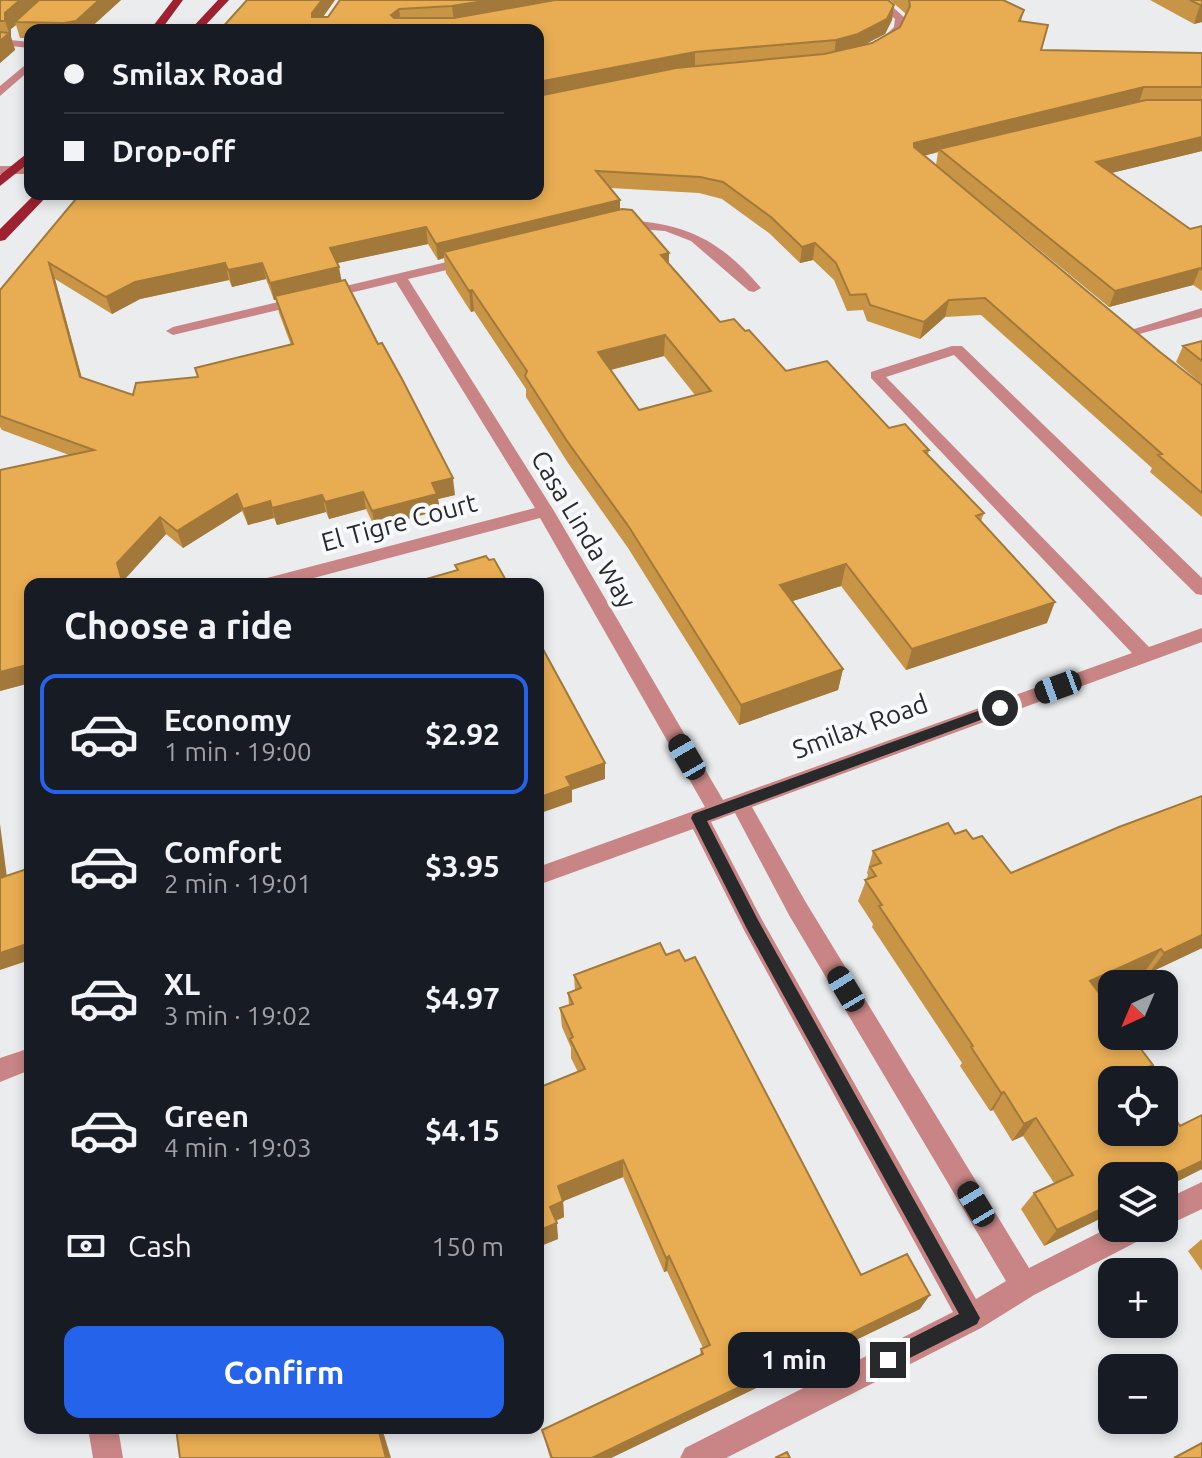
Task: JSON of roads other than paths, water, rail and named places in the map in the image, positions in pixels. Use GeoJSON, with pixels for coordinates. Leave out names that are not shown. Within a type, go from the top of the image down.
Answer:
{"type":"FeatureCollection","features":[{"type":"Feature","properties":{"kind":"main road"},"geometry":{"type":"LineString","coordinates":[[160,24],[178,0]]}},
{"type":"Feature","properties":{"kind":"main road"},"geometry":{"type":"LineString","coordinates":[[201,24],[224,0]]}},
{"type":"Feature","properties":{"kind":"main road"},"geometry":{"type":"LineString","coordinates":[[0,182],[7,170],[24,159]]}},
{"type":"Feature","properties":{"kind":"main road"},"geometry":{"type":"LineString","coordinates":[[0,237],[36,200]]}},
{"type":"Feature","properties":{"kind":"street"},"geometry":{"type":"LineString","coordinates":[[872,49],[883,45],[899,28],[900,18],[879,0]]}},
{"type":"Feature","properties":{"kind":"street"},"geometry":{"type":"LineString","coordinates":[[0,42],[24,44]]}},
{"type":"Feature","properties":{"kind":"street"},"geometry":{"type":"LineString","coordinates":[[0,92],[24,70]]}},
{"type":"Feature","properties":{"kind":"street"},"geometry":{"type":"LineString","coordinates":[[606,227],[621,223],[667,225],[699,237],[754,288]]}},
{"type":"Feature","properties":{"kind":"street"},"geometry":{"type":"LineString","coordinates":[[173,331],[488,256]]}},
{"type":"Feature","properties":{"kind":"street","name":"Casa Linda Way"},"geometry":{"type":"LineString","coordinates":[[400,278],[545,511],[718,810]]}},
{"type":"Feature","properties":{"kind":"street"},"geometry":{"type":"LineString","coordinates":[[1127,333],[1202,312]]}},
{"type":"Feature","properties":{"kind":"street"},"geometry":{"type":"LineString","coordinates":[[1146,655],[876,375],[957,349],[1202,589]]}},
{"type":"Feature","properties":{"kind":"street","name":"El Tigre Court"},"geometry":{"type":"LineString","coordinates":[[290,578],[545,511]]}},
{"type":"Feature","properties":{"kind":"street","name":"Smilax Road"},"geometry":{"type":"LineString","coordinates":[[544,874],[1202,635]]}},
{"type":"Feature","properties":{"kind":"street"},"geometry":{"type":"LineString","coordinates":[[718,810],[797,908],[1024,1285]]}},
{"type":"Feature","properties":{"kind":"street"},"geometry":{"type":"LineString","coordinates":[[718,810],[753,925],[971,1318]]}},
{"type":"Feature","properties":{"kind":"street"},"geometry":{"type":"LineString","coordinates":[[0,1070],[24,1061]]}},
{"type":"Feature","properties":{"kind":"street"},"geometry":{"type":"LineString","coordinates":[[1178,1207],[1202,1195]]}},
{"type":"Feature","properties":{"kind":"street"},"geometry":{"type":"LineString","coordinates":[[695,1458],[971,1318],[1024,1285],[1109,1242]]}},
{"type":"Feature","properties":{"kind":"street"},"geometry":{"type":"LineString","coordinates":[[104,1434],[108,1458]]}}]}
